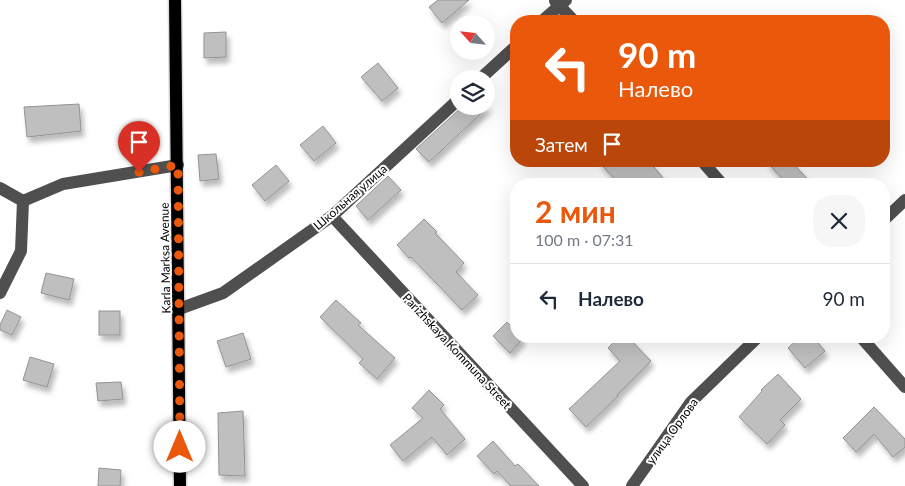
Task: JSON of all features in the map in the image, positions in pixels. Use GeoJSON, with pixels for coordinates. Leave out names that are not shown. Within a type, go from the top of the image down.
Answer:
{"type":"FeatureCollection","features":[{"type":"Feature","properties":{"kind":"main road","name":"Karla Marksa Avenue"},"geometry":{"type":"LineString","coordinates":[[175,0],[180,310],[180,486]]}},
{"type":"Feature","properties":{"kind":"street"},"geometry":{"type":"LineString","coordinates":[[548,15],[560,2],[570,15]]}},
{"type":"Feature","properties":{"kind":"street"},"geometry":{"type":"LineString","coordinates":[[490,70],[510,52]]}},
{"type":"Feature","properties":{"kind":"street","name":"Школьная улица"},"geometry":{"type":"LineString","coordinates":[[180,310],[223,293],[332,216],[450,107]]}},
{"type":"Feature","properties":{"kind":"street"},"geometry":{"type":"LineString","coordinates":[[23,201],[63,184],[178,165]]}},
{"type":"Feature","properties":{"kind":"street"},"geometry":{"type":"LineString","coordinates":[[707,167],[717,178]]}},
{"type":"Feature","properties":{"kind":"street"},"geometry":{"type":"LineString","coordinates":[[0,188],[23,201]]}},
{"type":"Feature","properties":{"kind":"street"},"geometry":{"type":"LineString","coordinates":[[890,214],[905,200]]}},
{"type":"Feature","properties":{"kind":"street"},"geometry":{"type":"LineString","coordinates":[[0,293],[21,251],[23,201]]}},
{"type":"Feature","properties":{"kind":"street","name":"Parizhskaya Kommuna Street"},"geometry":{"type":"LineString","coordinates":[[332,216],[583,486]]}},
{"type":"Feature","properties":{"kind":"street","name":"улица Орлова"},"geometry":{"type":"LineString","coordinates":[[632,486],[692,402],[752,343]]}},
{"type":"Feature","properties":{"kind":"street"},"geometry":{"type":"LineString","coordinates":[[866,343],[905,387]]}},
{"type":"Feature","properties":{"kind":"building"},"geometry":{"type":"Polygon","coordinates":[[[438,0],[469,0],[442,23],[429,7],[438,0]]]}},
{"type":"Feature","properties":{"kind":"building"},"geometry":{"type":"Polygon","coordinates":[[[226,32],[226,57],[204,58],[204,33],[226,32]]]}},
{"type":"Feature","properties":{"kind":"building"},"geometry":{"type":"Polygon","coordinates":[[[378,63],[398,88],[382,101],[361,77],[378,63]]]}},
{"type":"Feature","properties":{"kind":"building"},"geometry":{"type":"Polygon","coordinates":[[[79,104],[81,131],[27,137],[24,107],[79,104]]]}},
{"type":"Feature","properties":{"kind":"building"},"geometry":{"type":"Polygon","coordinates":[[[453,115],[479,115],[429,162],[416,149],[453,115]]]}},
{"type":"Feature","properties":{"kind":"building"},"geometry":{"type":"Polygon","coordinates":[[[323,126],[336,143],[314,161],[300,145],[323,126]]]}},
{"type":"Feature","properties":{"kind":"building"},"geometry":{"type":"Polygon","coordinates":[[[216,154],[219,179],[200,181],[198,155],[216,154]]]}},
{"type":"Feature","properties":{"kind":"building"},"geometry":{"type":"Polygon","coordinates":[[[276,165],[289,181],[265,201],[252,185],[276,165]]]}},
{"type":"Feature","properties":{"kind":"building"},"geometry":{"type":"Polygon","coordinates":[[[603,167],[654,167],[663,178],[614,178],[603,167]]]}},
{"type":"Feature","properties":{"kind":"building"},"geometry":{"type":"Polygon","coordinates":[[[771,167],[796,167],[807,178],[782,178],[771,167]]]}},
{"type":"Feature","properties":{"kind":"building"},"geometry":{"type":"Polygon","coordinates":[[[388,176],[401,190],[368,220],[356,206],[388,176]]]}},
{"type":"Feature","properties":{"kind":"building"},"geometry":{"type":"Polygon","coordinates":[[[424,219],[464,263],[456,272],[478,295],[462,310],[397,245],[424,219]]]}},
{"type":"Feature","properties":{"kind":"building"},"geometry":{"type":"Polygon","coordinates":[[[46,273],[74,279],[69,300],[41,293],[46,273]]]}},
{"type":"Feature","properties":{"kind":"building"},"geometry":{"type":"Polygon","coordinates":[[[336,300],[361,323],[358,325],[395,358],[377,379],[359,363],[363,359],[320,317],[336,300]]]}},
{"type":"Feature","properties":{"kind":"building"},"geometry":{"type":"Polygon","coordinates":[[[7,310],[21,317],[12,335],[0,330],[0,325],[7,310]]]}},
{"type":"Feature","properties":{"kind":"building"},"geometry":{"type":"Polygon","coordinates":[[[99,311],[120,311],[120,335],[99,335],[99,311]]]}},
{"type":"Feature","properties":{"kind":"building"},"geometry":{"type":"Polygon","coordinates":[[[507,322],[510,325],[510,343],[519,343],[510,353],[493,336],[507,322]]]}},
{"type":"Feature","properties":{"kind":"building"},"geometry":{"type":"Polygon","coordinates":[[[243,333],[251,359],[226,367],[217,341],[243,333]]]}},
{"type":"Feature","properties":{"kind":"building"},"geometry":{"type":"Polygon","coordinates":[[[613,343],[634,343],[651,361],[586,427],[569,409],[620,361],[608,348],[613,343]]]}},
{"type":"Feature","properties":{"kind":"building"},"geometry":{"type":"Polygon","coordinates":[[[793,343],[818,343],[825,351],[805,368],[788,348],[793,343]]]}},
{"type":"Feature","properties":{"kind":"building"},"geometry":{"type":"Polygon","coordinates":[[[30,357],[54,364],[47,387],[23,380],[30,357]]]}},
{"type":"Feature","properties":{"kind":"building"},"geometry":{"type":"Polygon","coordinates":[[[778,374],[801,399],[780,420],[785,425],[767,444],[739,417],[761,390],[778,374]]]}},
{"type":"Feature","properties":{"kind":"building"},"geometry":{"type":"Polygon","coordinates":[[[121,382],[123,399],[98,401],[96,383],[121,382]]]}},
{"type":"Feature","properties":{"kind":"building"},"geometry":{"type":"Polygon","coordinates":[[[429,390],[444,405],[440,409],[465,439],[447,455],[432,437],[403,461],[390,445],[423,418],[412,408],[429,390]]]}},
{"type":"Feature","properties":{"kind":"building"},"geometry":{"type":"Polygon","coordinates":[[[874,407],[905,439],[905,447],[893,457],[874,434],[856,452],[843,438],[874,407]]]}},
{"type":"Feature","properties":{"kind":"building"},"geometry":{"type":"Polygon","coordinates":[[[243,411],[245,476],[219,475],[218,413],[243,411]]]}},
{"type":"Feature","properties":{"kind":"building"},"geometry":{"type":"Polygon","coordinates":[[[493,441],[515,466],[518,464],[539,486],[511,486],[497,471],[494,474],[477,456],[493,441]]]}},
{"type":"Feature","properties":{"kind":"building"},"geometry":{"type":"Polygon","coordinates":[[[99,468],[121,470],[120,486],[98,486],[99,468]]]}},
{"type":"Feature","properties":{"kind":"route"},"geometry":{"type":"LineString","coordinates":[[139,172],[178,165],[180,447]]}}]}
